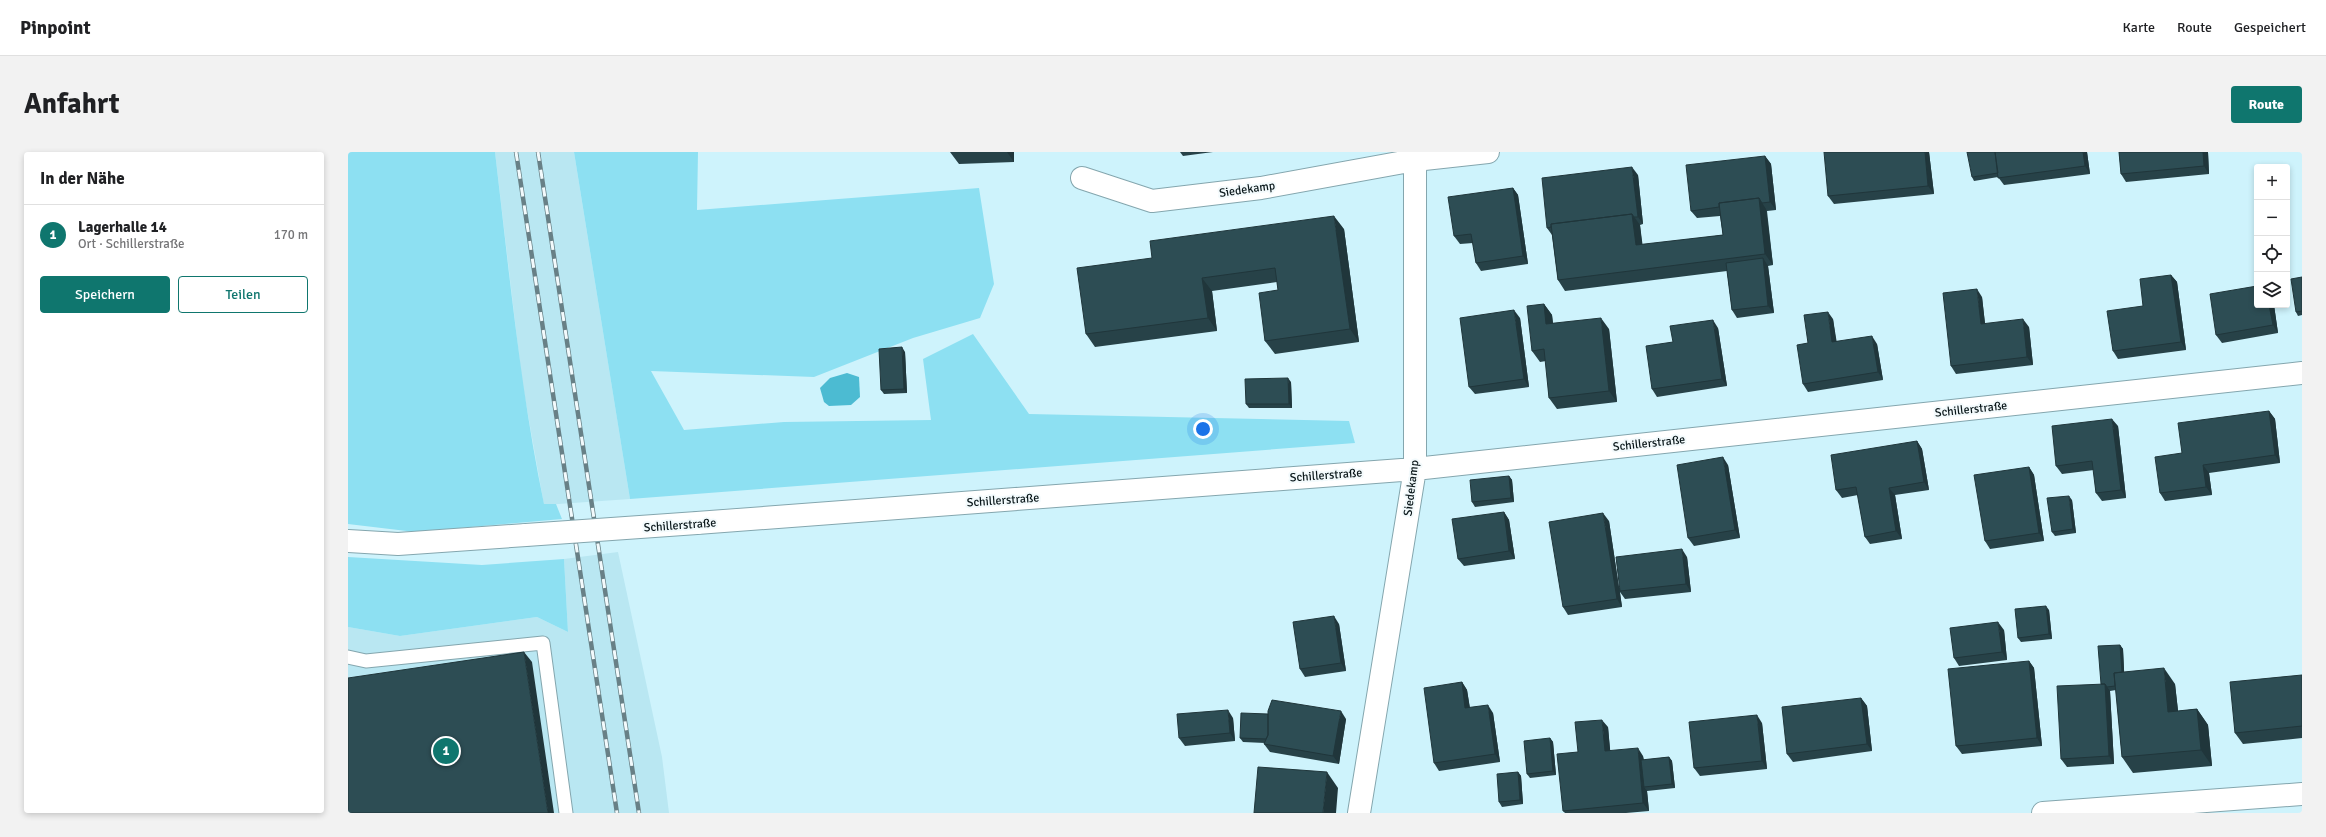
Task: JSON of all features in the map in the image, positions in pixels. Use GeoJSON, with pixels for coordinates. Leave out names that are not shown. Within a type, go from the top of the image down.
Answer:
{"type":"FeatureCollection","features":[{"type":"Feature","properties":{"kind":"street"},"geometry":{"type":"LineString","coordinates":[[1415,156],[1488,152]]}},
{"type":"Feature","properties":{"kind":"street","name":"Siedekamp"},"geometry":{"type":"LineString","coordinates":[[1082,178],[1152,201],[1261,188],[1415,156],[1422,468],[1359,813]]}},
{"type":"Feature","properties":{"kind":"street","name":"Schillerstraße"},"geometry":{"type":"LineString","coordinates":[[348,541],[398,544],[697,524],[1422,468],[2302,373]]}},
{"type":"Feature","properties":{"kind":"street"},"geometry":{"type":"LineString","coordinates":[[2043,813],[2302,794]]}},
{"type":"Feature","properties":{"kind":"lane"},"geometry":{"type":"LineString","coordinates":[[348,657],[366,661],[543,643],[566,813]]}},
{"type":"Feature","properties":{"kind":"shaded area"},"geometry":{"type":"Polygon","coordinates":[[[348,152],[495,152],[528,417],[544,504],[556,504],[562,519],[415,532],[348,524],[348,152]]]}},
{"type":"Feature","properties":{"kind":"shaded area"},"geometry":{"type":"Polygon","coordinates":[[[495,152],[574,152],[630,499],[544,505],[522,381],[495,152]]]}},
{"type":"Feature","properties":{"kind":"shaded area"},"geometry":{"type":"Polygon","coordinates":[[[574,152],[698,152],[697,210],[979,188],[994,284],[980,318],[913,338],[814,377],[651,371],[684,430],[784,422],[931,420],[923,359],[973,334],[1029,414],[1349,421],[1355,443],[630,499],[574,152]]]}},
{"type":"Feature","properties":{"kind":"shaded area"},"geometry":{"type":"Polygon","coordinates":[[[847,373],[859,377],[860,397],[851,405],[829,406],[824,402],[820,388],[830,378],[847,373]]]}},
{"type":"Feature","properties":{"kind":"shaded area"},"geometry":{"type":"Polygon","coordinates":[[[618,552],[662,757],[669,813],[348,813],[348,627],[400,636],[537,617],[568,632],[564,559],[618,552]]]}},
{"type":"Feature","properties":{"kind":"shaded area"},"geometry":{"type":"Polygon","coordinates":[[[348,557],[482,565],[564,559],[568,632],[537,617],[400,636],[348,627],[348,557]]]}},
{"type":"Feature","properties":{"kind":"building"},"geometry":{"type":"Polygon","coordinates":[[[1824,152],[1925,152],[1928,186],[1828,196],[1824,152]]]}},
{"type":"Feature","properties":{"kind":"building"},"geometry":{"type":"Polygon","coordinates":[[[1967,152],[1995,152],[1998,173],[1972,177],[1967,152]]]}},
{"type":"Feature","properties":{"kind":"building"},"geometry":{"type":"Polygon","coordinates":[[[1995,152],[2083,152],[2085,166],[1998,178],[1995,152]]]}},
{"type":"Feature","properties":{"kind":"building"},"geometry":{"type":"Polygon","coordinates":[[[2119,152],[2203,152],[2204,166],[2121,174],[2119,152]]]}},
{"type":"Feature","properties":{"kind":"building"},"geometry":{"type":"Polygon","coordinates":[[[1765,156],[1770,202],[1762,203],[1759,198],[1719,203],[1719,207],[1691,211],[1686,165],[1765,156]]]}},
{"type":"Feature","properties":{"kind":"building"},"geometry":{"type":"Polygon","coordinates":[[[1632,167],[1638,217],[1634,217],[1632,214],[1551,224],[1551,227],[1547,228],[1542,178],[1632,167]]]}},
{"type":"Feature","properties":{"kind":"building"},"geometry":{"type":"Polygon","coordinates":[[[1513,188],[1523,256],[1476,263],[1471,234],[1454,236],[1448,197],[1513,188]]]}},
{"type":"Feature","properties":{"kind":"building"},"geometry":{"type":"Polygon","coordinates":[[[1759,198],[1765,254],[1558,280],[1551,224],[1632,214],[1636,245],[1723,235],[1719,203],[1759,198]]]}},
{"type":"Feature","properties":{"kind":"building"},"geometry":{"type":"Polygon","coordinates":[[[1334,216],[1350,329],[1265,341],[1259,293],[1278,290],[1275,268],[1202,278],[1208,318],[1086,334],[1077,268],[1152,258],[1150,241],[1334,216]]]}},
{"type":"Feature","properties":{"kind":"building"},"geometry":{"type":"Polygon","coordinates":[[[1763,258],[1768,306],[1732,310],[1726,263],[1763,258]]]}},
{"type":"Feature","properties":{"kind":"building"},"geometry":{"type":"Polygon","coordinates":[[[2171,275],[2181,342],[2113,351],[2107,311],[2143,306],[2140,279],[2171,275]]]}},
{"type":"Feature","properties":{"kind":"building"},"geometry":{"type":"Polygon","coordinates":[[[2302,277],[2302,311],[2296,312],[2291,279],[2302,277]]]}},
{"type":"Feature","properties":{"kind":"building"},"geometry":{"type":"Polygon","coordinates":[[[2254,287],[2254,308],[2270,308],[2273,325],[2216,335],[2210,294],[2254,287]]]}},
{"type":"Feature","properties":{"kind":"building"},"geometry":{"type":"Polygon","coordinates":[[[1977,289],[1981,324],[2023,319],[2027,357],[1951,366],[1943,293],[1977,289]]]}},
{"type":"Feature","properties":{"kind":"building"},"geometry":{"type":"Polygon","coordinates":[[[1544,304],[1546,324],[1601,318],[1609,391],[1549,398],[1544,349],[1532,351],[1527,306],[1544,304]]]}},
{"type":"Feature","properties":{"kind":"building"},"geometry":{"type":"Polygon","coordinates":[[[1514,310],[1524,379],[1469,387],[1460,318],[1514,310]]]}},
{"type":"Feature","properties":{"kind":"building"},"geometry":{"type":"Polygon","coordinates":[[[1828,312],[1832,342],[1872,336],[1878,372],[1803,384],[1797,345],[1808,343],[1804,315],[1828,312]]]}},
{"type":"Feature","properties":{"kind":"building"},"geometry":{"type":"Polygon","coordinates":[[[1713,320],[1722,379],[1652,389],[1646,346],[1673,342],[1670,326],[1713,320]]]}},
{"type":"Feature","properties":{"kind":"building"},"geometry":{"type":"Polygon","coordinates":[[[902,347],[904,389],[881,390],[879,349],[902,347]]]}},
{"type":"Feature","properties":{"kind":"building"},"geometry":{"type":"Polygon","coordinates":[[[1288,378],[1289,404],[1246,404],[1245,379],[1288,378]]]}},
{"type":"Feature","properties":{"kind":"building"},"geometry":{"type":"Polygon","coordinates":[[[2269,411],[2275,455],[2203,465],[2206,487],[2160,493],[2155,457],[2182,453],[2178,423],[2269,411]]]}},
{"type":"Feature","properties":{"kind":"building"},"geometry":{"type":"Polygon","coordinates":[[[2112,419],[2121,490],[2096,493],[2092,461],[2056,466],[2052,426],[2112,419]]]}},
{"type":"Feature","properties":{"kind":"building"},"geometry":{"type":"Polygon","coordinates":[[[1917,441],[1924,482],[1889,488],[1896,531],[1865,537],[1856,487],[1836,490],[1831,455],[1917,441]]]}},
{"type":"Feature","properties":{"kind":"building"},"geometry":{"type":"Polygon","coordinates":[[[1723,457],[1735,530],[1688,538],[1677,465],[1723,457]]]}},
{"type":"Feature","properties":{"kind":"building"},"geometry":{"type":"Polygon","coordinates":[[[2029,467],[2039,533],[1985,541],[1974,475],[2029,467]]]}},
{"type":"Feature","properties":{"kind":"building"},"geometry":{"type":"Polygon","coordinates":[[[1509,476],[1511,498],[1472,502],[1470,480],[1509,476]]]}},
{"type":"Feature","properties":{"kind":"building"},"geometry":{"type":"Polygon","coordinates":[[[2069,496],[2073,529],[2052,532],[2047,498],[2069,496]]]}},
{"type":"Feature","properties":{"kind":"building"},"geometry":{"type":"Polygon","coordinates":[[[1504,512],[1509,551],[1458,559],[1452,519],[1504,512]]]}},
{"type":"Feature","properties":{"kind":"building"},"geometry":{"type":"Polygon","coordinates":[[[1603,513],[1617,599],[1563,607],[1549,522],[1603,513]]]}},
{"type":"Feature","properties":{"kind":"building"},"geometry":{"type":"Polygon","coordinates":[[[1682,549],[1686,584],[1620,591],[1616,557],[1682,549]]]}},
{"type":"Feature","properties":{"kind":"building"},"geometry":{"type":"Polygon","coordinates":[[[2046,606],[2049,634],[2018,638],[2015,609],[2046,606]]]}},
{"type":"Feature","properties":{"kind":"building"},"geometry":{"type":"Polygon","coordinates":[[[1334,616],[1341,663],[1300,669],[1293,622],[1334,616]]]}},
{"type":"Feature","properties":{"kind":"building"},"geometry":{"type":"Polygon","coordinates":[[[1998,622],[2002,652],[1954,658],[1950,628],[1998,622]]]}},
{"type":"Feature","properties":{"kind":"building"},"geometry":{"type":"Polygon","coordinates":[[[2120,645],[2122,672],[2114,673],[2115,686],[2107,687],[2105,684],[2101,684],[2098,646],[2120,645]]]}},
{"type":"Feature","properties":{"kind":"building"},"geometry":{"type":"Polygon","coordinates":[[[524,652],[548,813],[348,813],[348,678],[524,652]]]}},
{"type":"Feature","properties":{"kind":"building"},"geometry":{"type":"Polygon","coordinates":[[[2029,661],[2037,738],[1956,746],[1948,669],[2029,661]]]}},
{"type":"Feature","properties":{"kind":"building"},"geometry":{"type":"Polygon","coordinates":[[[2164,668],[2168,712],[2197,709],[2201,750],[2122,757],[2114,673],[2164,668]]]}},
{"type":"Feature","properties":{"kind":"building"},"geometry":{"type":"Polygon","coordinates":[[[2302,675],[2302,726],[2235,733],[2230,682],[2302,675]]]}},
{"type":"Feature","properties":{"kind":"building"},"geometry":{"type":"Polygon","coordinates":[[[1462,682],[1465,708],[1488,705],[1495,754],[1434,763],[1424,688],[1462,682]]]}},
{"type":"Feature","properties":{"kind":"building"},"geometry":{"type":"Polygon","coordinates":[[[2105,684],[2109,756],[2061,759],[2057,686],[2105,684]]]}},
{"type":"Feature","properties":{"kind":"building"},"geometry":{"type":"Polygon","coordinates":[[[1861,698],[1867,744],[1787,754],[1782,707],[1861,698]]]}},
{"type":"Feature","properties":{"kind":"building"},"geometry":{"type":"Polygon","coordinates":[[[1272,700],[1341,711],[1333,756],[1264,744],[1268,735],[1268,711],[1272,700]]]}},
{"type":"Feature","properties":{"kind":"building"},"geometry":{"type":"Polygon","coordinates":[[[1228,710],[1230,733],[1179,738],[1177,714],[1228,710]]]}},
{"type":"Feature","properties":{"kind":"building"},"geometry":{"type":"Polygon","coordinates":[[[1241,713],[1268,714],[1268,735],[1266,739],[1240,738],[1241,713]]]}},
{"type":"Feature","properties":{"kind":"building"},"geometry":{"type":"Polygon","coordinates":[[[1757,715],[1762,761],[1694,768],[1689,722],[1757,715]]]}},
{"type":"Feature","properties":{"kind":"building"},"geometry":{"type":"Polygon","coordinates":[[[1602,720],[1605,751],[1638,748],[1643,803],[1563,811],[1557,754],[1578,752],[1575,722],[1602,720]]]}},
{"type":"Feature","properties":{"kind":"building"},"geometry":{"type":"Polygon","coordinates":[[[1550,738],[1553,771],[1527,774],[1524,741],[1550,738]]]}},
{"type":"Feature","properties":{"kind":"building"},"geometry":{"type":"Polygon","coordinates":[[[1669,757],[1672,784],[1644,787],[1641,760],[1669,757]]]}},
{"type":"Feature","properties":{"kind":"building"},"geometry":{"type":"Polygon","coordinates":[[[1258,767],[1327,772],[1323,813],[1254,813],[1258,767]]]}},
{"type":"Feature","properties":{"kind":"building"},"geometry":{"type":"Polygon","coordinates":[[[1518,772],[1520,800],[1499,802],[1497,774],[1518,772]]]}},
{"type":"Feature","properties":{"kind":"railway"},"geometry":{"type":"LineString","coordinates":[[516,152],[617,813]]}},
{"type":"Feature","properties":{"kind":"railway"},"geometry":{"type":"LineString","coordinates":[[538,152],[639,813]]}},
{"type":"Feature","properties":{"kind":"place","name":"Lagerhalle 14"},"geometry":{"type":"Point","coordinates":[446,751]}}]}
